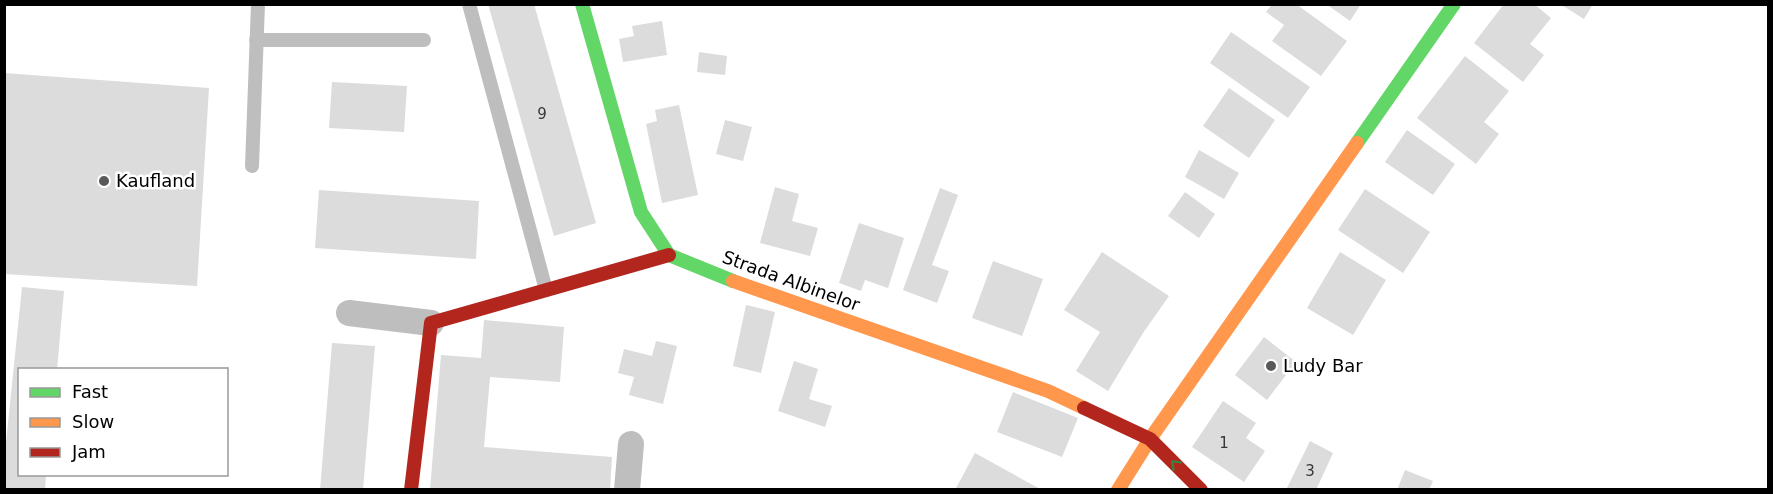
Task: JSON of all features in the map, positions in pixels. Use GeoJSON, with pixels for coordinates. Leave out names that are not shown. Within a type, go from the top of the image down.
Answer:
{"type":"FeatureCollection","features":[{"type":"Feature","properties":{"kind":"street"},"geometry":{"type":"LineString","coordinates":[[349,313],[431,323],[669,255],[641,212],[582,4]]}},
{"type":"Feature","properties":{"kind":"street"},"geometry":{"type":"LineString","coordinates":[[1118,489],[1150,439],[1454,4]]}},
{"type":"Feature","properties":{"kind":"street","name":"Strada Albinelor"},"geometry":{"type":"LineString","coordinates":[[669,255],[734,281],[1048,391],[1150,439],[1201,489]]}},
{"type":"Feature","properties":{"kind":"street"},"geometry":{"type":"LineString","coordinates":[[411,489],[431,323]]}},
{"type":"Feature","properties":{"kind":"street"},"geometry":{"type":"LineString","coordinates":[[627,489],[632,444]]}},
{"type":"Feature","properties":{"kind":"lane"},"geometry":{"type":"LineString","coordinates":[[252,166],[258,4]]}},
{"type":"Feature","properties":{"kind":"lane"},"geometry":{"type":"LineString","coordinates":[[469,4],[546,290]]}},
{"type":"Feature","properties":{"kind":"lane"},"geometry":{"type":"LineString","coordinates":[[256,40],[424,40]]}},
{"type":"Feature","properties":{"kind":"building"},"geometry":{"type":"Polygon","coordinates":[[[488,4],[534,4],[596,223],[554,236],[488,4]]]}},
{"type":"Feature","properties":{"kind":"building"},"geometry":{"type":"Polygon","coordinates":[[[1272,4],[1296,4],[1347,41],[1321,76],[1272,41],[1284,25],[1266,12],[1272,4]]]}},
{"type":"Feature","properties":{"kind":"building"},"geometry":{"type":"Polygon","coordinates":[[[1326,4],[1361,4],[1350,21],[1326,4]]]}},
{"type":"Feature","properties":{"kind":"building"},"geometry":{"type":"Polygon","coordinates":[[[1504,4],[1534,4],[1551,18],[1530,44],[1544,55],[1523,82],[1474,43],[1504,4]]]}},
{"type":"Feature","properties":{"kind":"building"},"geometry":{"type":"Polygon","coordinates":[[[1560,4],[1593,4],[1584,19],[1560,4]]]}},
{"type":"Feature","properties":{"kind":"building"},"geometry":{"type":"Polygon","coordinates":[[[662,21],[667,55],[623,62],[619,39],[634,36],[632,26],[662,21]]]}},
{"type":"Feature","properties":{"kind":"building"},"geometry":{"type":"Polygon","coordinates":[[[1231,32],[1310,87],[1288,118],[1210,63],[1231,32]]]}},
{"type":"Feature","properties":{"kind":"building"},"geometry":{"type":"Polygon","coordinates":[[[699,52],[727,56],[725,75],[697,72],[699,52]]]}},
{"type":"Feature","properties":{"kind":"building"},"geometry":{"type":"Polygon","coordinates":[[[1465,56],[1509,91],[1484,122],[1499,134],[1476,164],[1417,118],[1465,56]]]}},
{"type":"Feature","properties":{"kind":"building","name":"Kaufland"},"geometry":{"type":"Polygon","coordinates":[[[4,73],[209,88],[197,286],[4,274],[4,73]]]}},
{"type":"Feature","properties":{"kind":"building"},"geometry":{"type":"Polygon","coordinates":[[[332,82],[407,86],[404,132],[329,128],[332,82]]]}},
{"type":"Feature","properties":{"kind":"building"},"geometry":{"type":"Polygon","coordinates":[[[1229,88],[1275,120],[1249,158],[1203,126],[1229,88]]]}},
{"type":"Feature","properties":{"kind":"building"},"geometry":{"type":"Polygon","coordinates":[[[679,105],[698,195],[662,203],[646,124],[657,121],[655,110],[679,105]]]}},
{"type":"Feature","properties":{"kind":"building"},"geometry":{"type":"Polygon","coordinates":[[[725,120],[752,127],[743,161],[716,154],[725,120]]]}},
{"type":"Feature","properties":{"kind":"building"},"geometry":{"type":"Polygon","coordinates":[[[1407,130],[1455,164],[1433,195],[1385,162],[1407,130]]]}},
{"type":"Feature","properties":{"kind":"building"},"geometry":{"type":"Polygon","coordinates":[[[1199,150],[1239,173],[1224,199],[1185,177],[1199,150]]]}},
{"type":"Feature","properties":{"kind":"building"},"geometry":{"type":"Polygon","coordinates":[[[775,187],[799,194],[792,221],[818,228],[810,256],[760,243],[775,187]]]}},
{"type":"Feature","properties":{"kind":"building"},"geometry":{"type":"Polygon","coordinates":[[[940,188],[958,195],[932,265],[949,271],[937,303],[903,290],[940,188]]]}},
{"type":"Feature","properties":{"kind":"building"},"geometry":{"type":"Polygon","coordinates":[[[1365,189],[1430,232],[1403,273],[1338,230],[1365,189]]]}},
{"type":"Feature","properties":{"kind":"building"},"geometry":{"type":"Polygon","coordinates":[[[319,190],[479,201],[476,259],[315,248],[319,190]]]}},
{"type":"Feature","properties":{"kind":"building"},"geometry":{"type":"Polygon","coordinates":[[[1185,192],[1215,214],[1199,238],[1168,216],[1185,192]]]}},
{"type":"Feature","properties":{"kind":"building"},"geometry":{"type":"Polygon","coordinates":[[[859,223],[904,238],[888,288],[865,280],[861,291],[839,283],[859,223]]]}},
{"type":"Feature","properties":{"kind":"building"},"geometry":{"type":"Polygon","coordinates":[[[1102,252],[1169,296],[1143,333],[1108,391],[1076,371],[1100,332],[1064,310],[1102,252]]]}},
{"type":"Feature","properties":{"kind":"building"},"geometry":{"type":"Polygon","coordinates":[[[1340,252],[1386,280],[1353,335],[1307,308],[1340,252]]]}},
{"type":"Feature","properties":{"kind":"building"},"geometry":{"type":"Polygon","coordinates":[[[993,261],[1043,279],[1022,336],[972,318],[993,261]]]}},
{"type":"Feature","properties":{"kind":"building"},"geometry":{"type":"Polygon","coordinates":[[[22,287],[64,291],[57,368],[18,368],[18,476],[46,476],[45,490],[4,490],[4,462],[22,287]]]}},
{"type":"Feature","properties":{"kind":"building"},"geometry":{"type":"Polygon","coordinates":[[[746,305],[775,312],[761,373],[733,366],[746,305]]]}},
{"type":"Feature","properties":{"kind":"building"},"geometry":{"type":"Polygon","coordinates":[[[484,320],[564,327],[560,382],[490,377],[484,447],[612,457],[610,490],[430,490],[441,355],[481,358],[484,320]]]}},
{"type":"Feature","properties":{"kind":"building"},"geometry":{"type":"Polygon","coordinates":[[[1264,337],[1296,362],[1267,400],[1235,375],[1264,337]]]}},
{"type":"Feature","properties":{"kind":"building"},"geometry":{"type":"Polygon","coordinates":[[[656,341],[677,346],[663,404],[629,395],[634,377],[618,373],[624,349],[652,356],[656,341]]]}},
{"type":"Feature","properties":{"kind":"building"},"geometry":{"type":"Polygon","coordinates":[[[332,343],[375,346],[363,490],[320,490],[332,343]]]}},
{"type":"Feature","properties":{"kind":"building"},"geometry":{"type":"Polygon","coordinates":[[[794,361],[818,369],[809,399],[832,406],[825,427],[778,411],[794,361]]]}},
{"type":"Feature","properties":{"kind":"building"},"geometry":{"type":"Polygon","coordinates":[[[1013,392],[1078,418],[1062,457],[997,432],[1013,392]]]}},
{"type":"Feature","properties":{"kind":"building"},"geometry":{"type":"Polygon","coordinates":[[[1223,401],[1256,423],[1246,438],[1265,451],[1244,482],[1192,447],[1223,401]]]}},
{"type":"Feature","properties":{"kind":"building"},"geometry":{"type":"Polygon","coordinates":[[[1310,441],[1333,453],[1316,490],[1286,490],[1310,441]]]}},
{"type":"Feature","properties":{"kind":"building"},"geometry":{"type":"Polygon","coordinates":[[[975,453],[1042,490],[960,490],[956,488],[975,453]]]}},
{"type":"Feature","properties":{"kind":"building"},"geometry":{"type":"Polygon","coordinates":[[[1405,470],[1433,481],[1429,490],[1397,490],[1405,470]]]}},
{"type":"Feature","properties":{"kind":"traffic: fast"},"geometry":{"type":"LineString","coordinates":[[582,4],[641,212],[669,255],[733,281]]}},
{"type":"Feature","properties":{"kind":"traffic: fast"},"geometry":{"type":"LineString","coordinates":[[1357,143],[1454,4]]}},
{"type":"Feature","properties":{"kind":"traffic: slow"},"geometry":{"type":"LineString","coordinates":[[1118,490],[1150,439],[1357,143]]}},
{"type":"Feature","properties":{"kind":"traffic: slow"},"geometry":{"type":"LineString","coordinates":[[733,281],[1048,391],[1084,408]]}},
{"type":"Feature","properties":{"kind":"traffic: jam"},"geometry":{"type":"LineString","coordinates":[[411,490],[431,323],[669,255]]}},
{"type":"Feature","properties":{"kind":"traffic: jam"},"geometry":{"type":"LineString","coordinates":[[1084,408],[1150,439],[1201,490]]}},
{"type":"Feature","properties":{"kind":"place","name":"Kaufland"},"geometry":{"type":"Point","coordinates":[104,181]}},
{"type":"Feature","properties":{"kind":"place","name":"Ludy Bar"},"geometry":{"type":"Point","coordinates":[1271,366]}}]}
